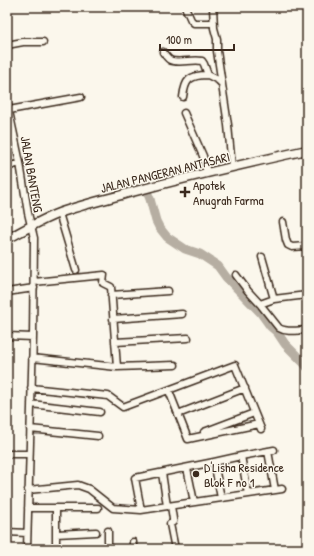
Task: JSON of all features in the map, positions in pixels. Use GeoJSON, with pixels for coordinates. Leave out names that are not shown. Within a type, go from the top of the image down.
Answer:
{"type":"FeatureCollection","features":[{"type":"Feature","properties":{"kind":"street"},"geometry":{"type":"LineString","coordinates":[[213,7],[214,28],[217,39],[217,51],[228,125],[232,167]]}},
{"type":"Feature","properties":{"kind":"street"},"geometry":{"type":"LineString","coordinates":[[186,9],[194,23],[214,23]]}},
{"type":"Feature","properties":{"kind":"street"},"geometry":{"type":"LineString","coordinates":[[7,45],[23,42],[44,42]]}},
{"type":"Feature","properties":{"kind":"street"},"geometry":{"type":"LineString","coordinates":[[164,52],[168,59],[172,61],[202,61],[208,75]]}},
{"type":"Feature","properties":{"kind":"street"},"geometry":{"type":"LineString","coordinates":[[183,98],[185,86],[188,81],[195,76],[208,75],[218,80],[222,84]]}},
{"type":"Feature","properties":{"kind":"street"},"geometry":{"type":"LineString","coordinates":[[9,110],[81,97]]}},
{"type":"Feature","properties":{"kind":"street","name":"JALAN BANTENG"},"geometry":{"type":"LineString","coordinates":[[7,102],[34,238],[33,337],[27,549]]}},
{"type":"Feature","properties":{"kind":"street"},"geometry":{"type":"LineString","coordinates":[[184,113],[204,156],[207,172]]}},
{"type":"Feature","properties":{"kind":"street","name":"JALAN PANGERAN ANTASARI"},"geometry":{"type":"LineString","coordinates":[[7,239],[31,226],[59,214],[95,202],[207,172],[307,150]]}},
{"type":"Feature","properties":{"kind":"street"},"geometry":{"type":"LineString","coordinates":[[7,167],[20,163]]}},
{"type":"Feature","properties":{"kind":"street"},"geometry":{"type":"LineString","coordinates":[[59,214],[76,270]]}},
{"type":"Feature","properties":{"kind":"street"},"geometry":{"type":"LineString","coordinates":[[283,222],[288,246],[307,246]]}},
{"type":"Feature","properties":{"kind":"street"},"geometry":{"type":"LineString","coordinates":[[262,257],[274,299]]}},
{"type":"Feature","properties":{"kind":"street"},"geometry":{"type":"LineString","coordinates":[[7,292],[34,285],[104,275],[103,283],[111,287],[117,367]]}},
{"type":"Feature","properties":{"kind":"street"},"geometry":{"type":"LineString","coordinates":[[236,276],[281,330],[307,330]]}},
{"type":"Feature","properties":{"kind":"street"},"geometry":{"type":"LineString","coordinates":[[112,295],[168,291]]}},
{"type":"Feature","properties":{"kind":"street"},"geometry":{"type":"LineString","coordinates":[[260,304],[274,299],[307,295]]}},
{"type":"Feature","properties":{"kind":"street"},"geometry":{"type":"LineString","coordinates":[[113,318],[182,314]]}},
{"type":"Feature","properties":{"kind":"street"},"geometry":{"type":"LineString","coordinates":[[7,336],[33,337]]}},
{"type":"Feature","properties":{"kind":"street"},"geometry":{"type":"LineString","coordinates":[[115,342],[188,338]]}},
{"type":"Feature","properties":{"kind":"street"},"geometry":{"type":"LineString","coordinates":[[32,358],[117,367],[175,364]]}},
{"type":"Feature","properties":{"kind":"street"},"geometry":{"type":"LineString","coordinates":[[31,388],[108,396],[123,408],[235,365],[260,427],[188,439]]}},
{"type":"Feature","properties":{"kind":"street"},"geometry":{"type":"LineString","coordinates":[[178,414],[245,388]]}},
{"type":"Feature","properties":{"kind":"street"},"geometry":{"type":"LineString","coordinates":[[169,391],[188,439]]}},
{"type":"Feature","properties":{"kind":"street"},"geometry":{"type":"LineString","coordinates":[[31,404],[100,412]]}},
{"type":"Feature","properties":{"kind":"street"},"geometry":{"type":"LineString","coordinates":[[188,439],[254,413]]}},
{"type":"Feature","properties":{"kind":"street"},"geometry":{"type":"LineString","coordinates":[[30,429],[98,436]]}},
{"type":"Feature","properties":{"kind":"street"},"geometry":{"type":"LineString","coordinates":[[141,510],[135,478],[271,451],[275,490]]}},
{"type":"Feature","properties":{"kind":"street"},"geometry":{"type":"LineString","coordinates":[[7,454],[30,454]]}},
{"type":"Feature","properties":{"kind":"street"},"geometry":{"type":"LineString","coordinates":[[241,456],[248,494]]}},
{"type":"Feature","properties":{"kind":"street"},"geometry":{"type":"LineString","coordinates":[[214,462],[221,498]]}},
{"type":"Feature","properties":{"kind":"street"},"geometry":{"type":"LineString","coordinates":[[187,468],[194,502]]}},
{"type":"Feature","properties":{"kind":"street"},"geometry":{"type":"LineString","coordinates":[[162,473],[173,519],[173,522],[170,524],[175,549]]}},
{"type":"Feature","properties":{"kind":"street"},"geometry":{"type":"LineString","coordinates":[[28,490],[78,485],[89,489],[113,508],[141,510],[282,489]]}},
{"type":"Feature","properties":{"kind":"street"},"geometry":{"type":"LineString","coordinates":[[28,508],[98,508]]}},
{"type":"Feature","properties":{"kind":"street"},"geometry":{"type":"LineString","coordinates":[[56,508],[56,549]]}},
{"type":"Feature","properties":{"kind":"street"},"geometry":{"type":"LineString","coordinates":[[108,531],[108,549]]}},
{"type":"Feature","properties":{"kind":"street"},"geometry":{"type":"LineString","coordinates":[[7,532],[27,533]]}},
{"type":"Feature","properties":{"kind":"street"},"geometry":{"type":"LineString","coordinates":[[56,534],[96,532]]}},
{"type":"Feature","properties":{"kind":"street"},"geometry":{"type":"LineString","coordinates":[[133,542],[133,549]]}},
{"type":"Feature","properties":{"kind":"waterway"},"geometry":{"type":"LineString","coordinates":[[146,189],[156,221],[167,237],[185,249],[200,254],[218,266],[226,277],[260,312],[285,344],[307,367]]}},
{"type":"Feature","properties":{"kind":"place","name":"Apotek Anugrah Farma"},"geometry":{"type":"Point","coordinates":[185,192]}},
{"type":"Feature","properties":{"kind":"place","name":"D'Lisha Residence Blok F no 1"},"geometry":{"type":"Point","coordinates":[196,474]}}]}
